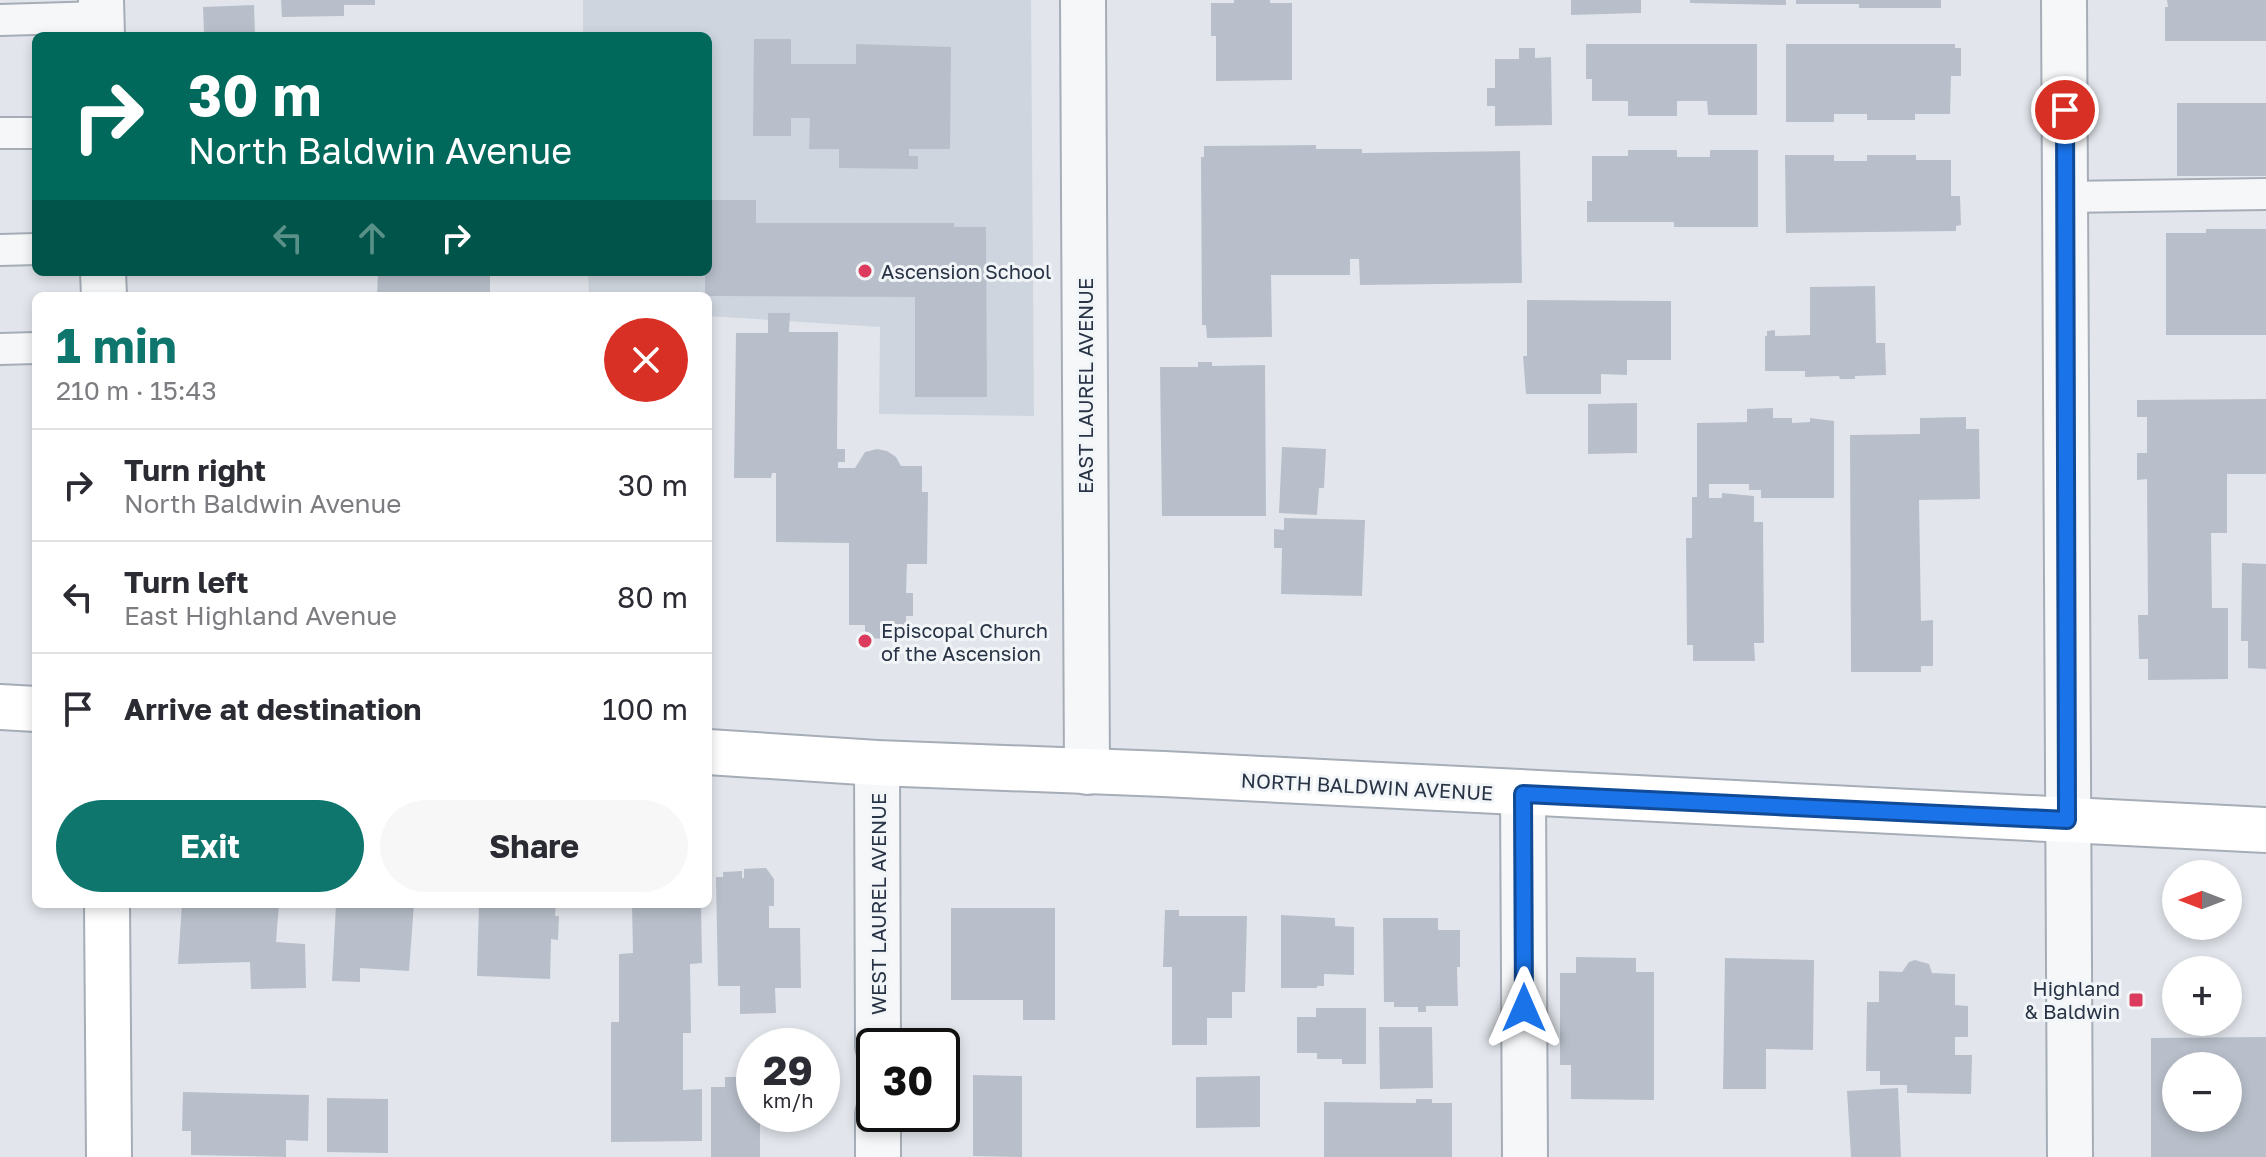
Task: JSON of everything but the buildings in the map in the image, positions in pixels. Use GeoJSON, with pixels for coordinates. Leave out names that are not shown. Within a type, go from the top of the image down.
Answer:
{"type":"FeatureCollection","features":[{"type":"Feature","properties":{"kind":"street","name":"EAST LAUREL AVENUE"},"geometry":{"type":"LineString","coordinates":[[1083,0],[1087,772]]}},
{"type":"Feature","properties":{"kind":"street"},"geometry":{"type":"LineString","coordinates":[[2064,0],[2070,1157]]}},
{"type":"Feature","properties":{"kind":"street"},"geometry":{"type":"LineString","coordinates":[[0,707],[32,709]]}},
{"type":"Feature","properties":{"kind":"street","name":"NORTH BALDWIN AVENUE"},"geometry":{"type":"LineString","coordinates":[[712,752],[877,763],[2266,830]]}},
{"type":"Feature","properties":{"kind":"street","name":"WEST LAUREL AVENUE"},"geometry":{"type":"LineString","coordinates":[[877,763],[878,1028]]}},
{"type":"Feature","properties":{"kind":"street"},"geometry":{"type":"LineString","coordinates":[[1523,794],[1525,1157]]}},
{"type":"Feature","properties":{"kind":"street"},"geometry":{"type":"LineString","coordinates":[[107,908],[109,1157]]}},
{"type":"Feature","properties":{"kind":"street"},"geometry":{"type":"LineString","coordinates":[[878,1132],[878,1157]]}},
{"type":"Feature","properties":{"kind":"lane"},"geometry":{"type":"LineString","coordinates":[[0,20],[102,18]]}},
{"type":"Feature","properties":{"kind":"lane"},"geometry":{"type":"LineString","coordinates":[[0,133],[32,133]]}},
{"type":"Feature","properties":{"kind":"lane"},"geometry":{"type":"LineString","coordinates":[[2065,197],[2266,194]]}},
{"type":"Feature","properties":{"kind":"lane"},"geometry":{"type":"LineString","coordinates":[[0,250],[32,249]]}},
{"type":"Feature","properties":{"kind":"lane"},"geometry":{"type":"LineString","coordinates":[[0,349],[32,348]]}},
{"type":"Feature","properties":{"kind":"shaded area"},"geometry":{"type":"Polygon","coordinates":[[[583,0],[1031,0],[1034,416],[879,414],[880,327],[712,316],[712,292],[589,292],[588,276],[712,276],[712,32],[583,32],[583,0]]]}},
{"type":"Feature","properties":{"kind":"place","name":"Ascension School"},"geometry":{"type":"Point","coordinates":[865,271]}},
{"type":"Feature","properties":{"kind":"place","name":"Episcopal Church of the Ascension"},"geometry":{"type":"Point","coordinates":[865,641]}},
{"type":"Feature","properties":{"kind":"place","name":"Highland & Baldwin"},"geometry":{"type":"Point","coordinates":[2136,1000]}},
{"type":"Feature","properties":{"kind":"route"},"geometry":{"type":"LineString","coordinates":[[1524,1008],[1523,794],[2067,820],[2065,110]]}}]}
